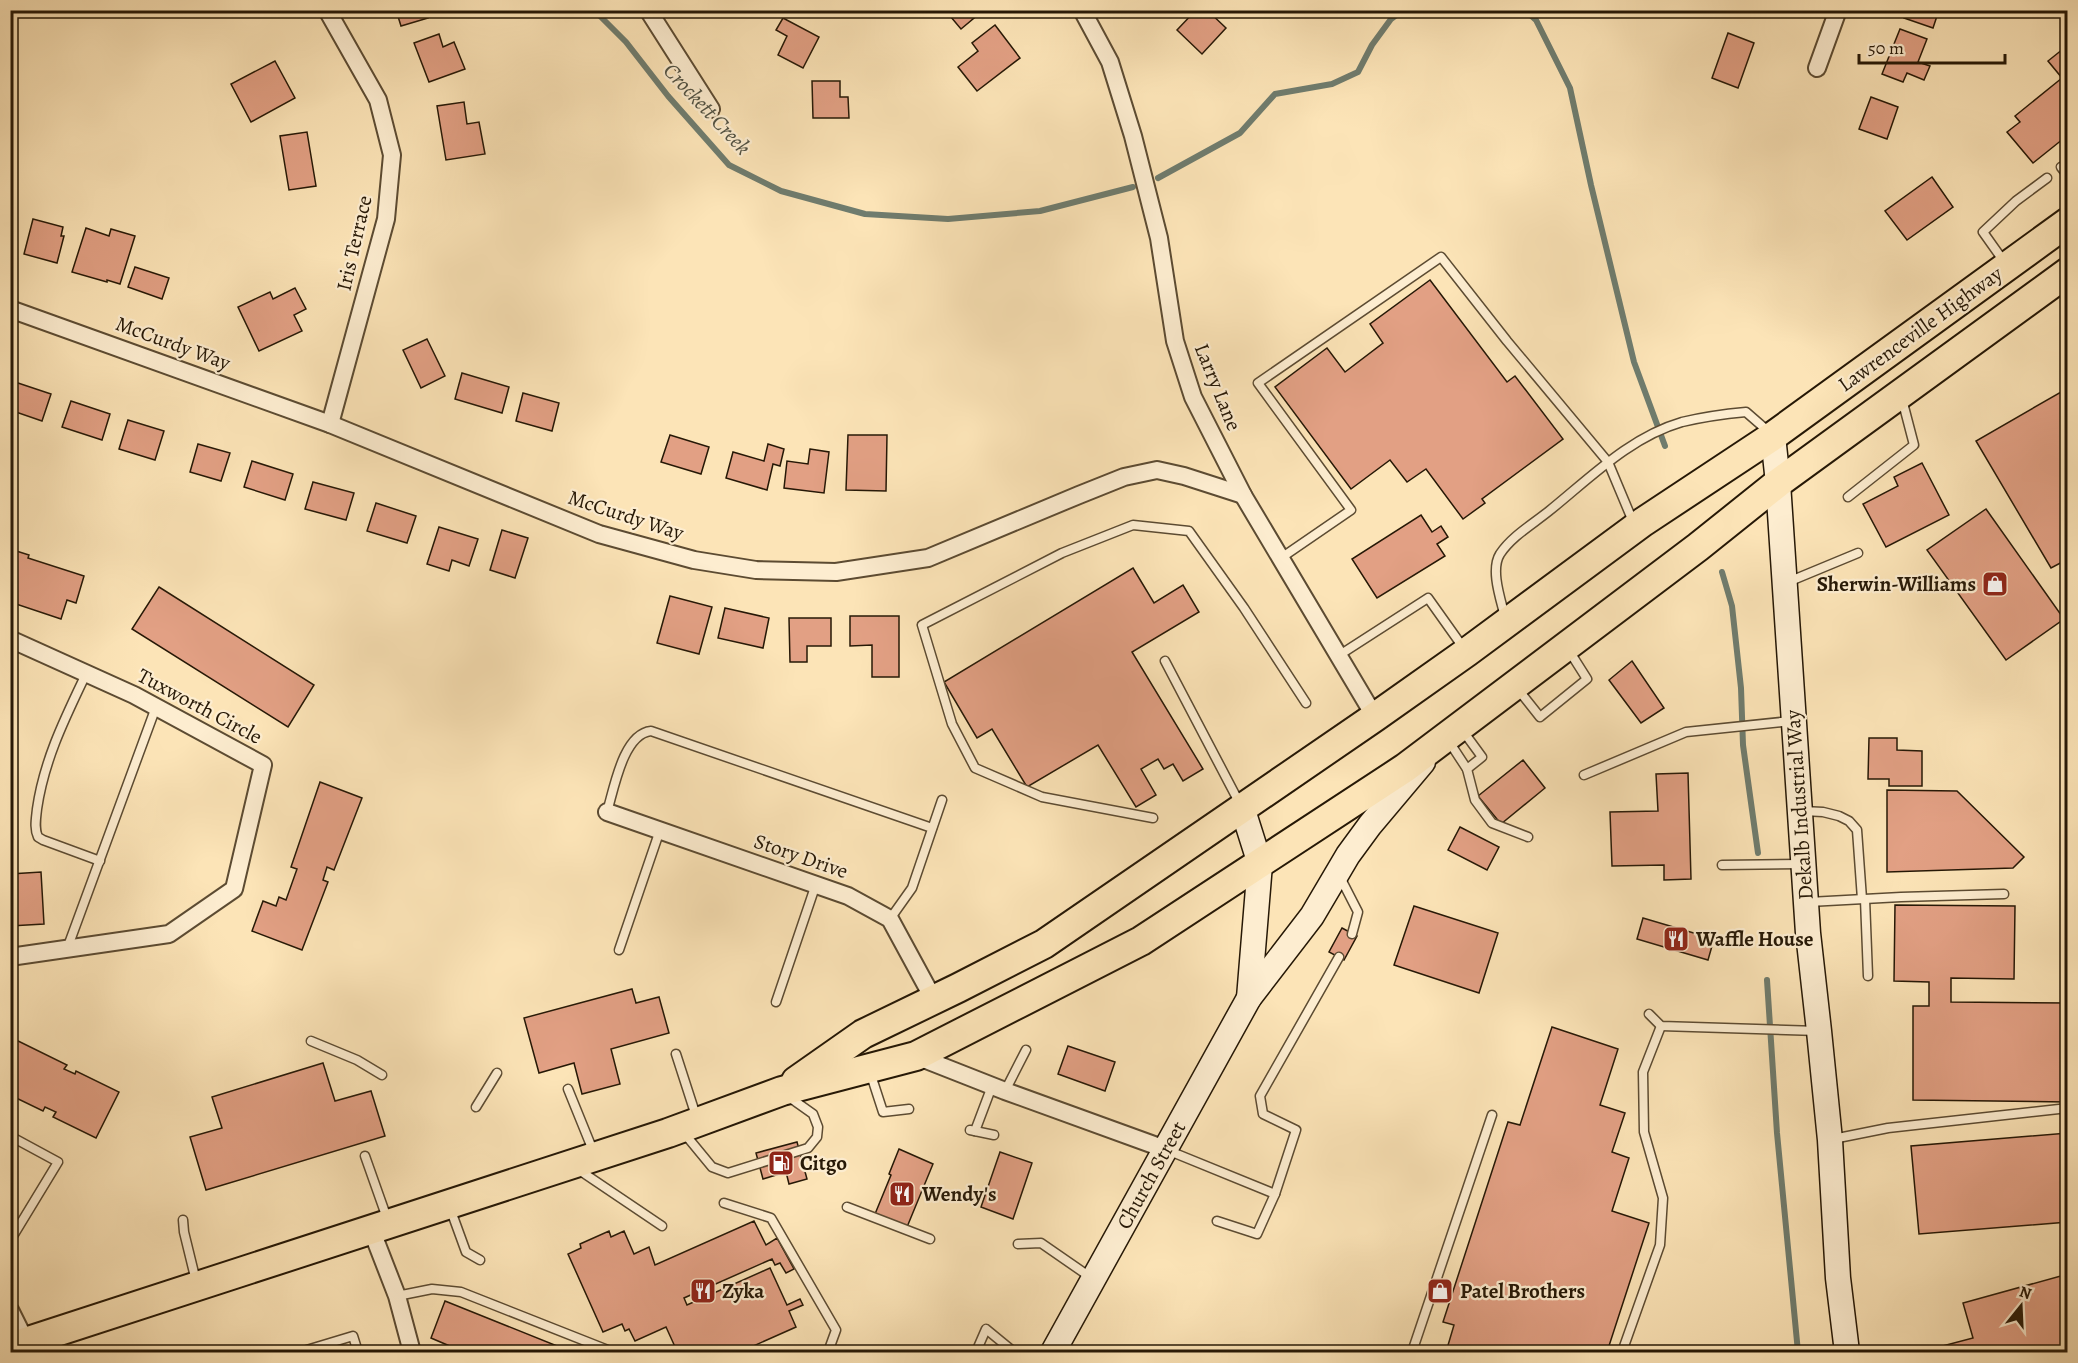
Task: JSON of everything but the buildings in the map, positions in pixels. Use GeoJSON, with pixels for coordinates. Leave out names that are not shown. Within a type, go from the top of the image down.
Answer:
{"type":"FeatureCollection","features":[{"type":"Feature","properties":{"kind":"highway","name":"Lawrenceville Highway"},"geometry":{"type":"LineString","coordinates":[[782,1091],[863,1034],[1044,944],[1375,717],[1684,493],[1773,436],[2067,222]]}},
{"type":"Feature","properties":{"kind":"highway","name":"Lawrenceville Highway"},"geometry":{"type":"LineString","coordinates":[[782,1091],[916,1056],[1141,941],[1405,768],[1698,547],[1778,483],[2067,272]]}},
{"type":"Feature","properties":{"kind":"highway"},"geometry":{"type":"LineString","coordinates":[[18,1344],[689,1125],[782,1091]]}},
{"type":"Feature","properties":{"kind":"main road","name":"Dekalb Industrial Way"},"geometry":{"type":"LineString","coordinates":[[1773,436],[1806,902],[1830,1140],[1838,1278],[1847,1353]]}},
{"type":"Feature","properties":{"kind":"main road","name":"Church Street"},"geometry":{"type":"LineString","coordinates":[[1053,1353],[1249,998],[1312,916],[1370,825],[1449,735]]}},
{"type":"Feature","properties":{"kind":"main road","name":"Church Street"},"geometry":{"type":"LineString","coordinates":[[1242,807],[1260,864],[1249,998]]}},
{"type":"Feature","properties":{"kind":"street","name":"Iris Terrace"},"geometry":{"type":"LineString","coordinates":[[327,10],[378,100],[392,154],[386,219],[330,424]]}},
{"type":"Feature","properties":{"kind":"street"},"geometry":{"type":"LineString","coordinates":[[648,10],[711,109]]}},
{"type":"Feature","properties":{"kind":"street","name":"Larry Lane"},"geometry":{"type":"LineString","coordinates":[[1082,10],[1110,62],[1133,136],[1159,238],[1175,341],[1193,397],[1244,495],[1375,717]]}},
{"type":"Feature","properties":{"kind":"street"},"geometry":{"type":"LineString","coordinates":[[1816,68],[1839,10]]}},
{"type":"Feature","properties":{"kind":"street","name":"McCurdy Way"},"geometry":{"type":"LineString","coordinates":[[10,309],[330,424],[600,534],[694,560],[756,570],[836,572],[928,558],[1124,477],[1157,470],[1244,495]]}},
{"type":"Feature","properties":{"kind":"street","name":"Tuxworth Circle"},"geometry":{"type":"LineString","coordinates":[[10,639],[156,707],[263,765],[234,889],[169,934],[10,957]]}},
{"type":"Feature","properties":{"kind":"street","name":"Story Drive"},"geometry":{"type":"LineString","coordinates":[[607,812],[848,896],[890,919]]}},
{"type":"Feature","properties":{"kind":"street"},"geometry":{"type":"LineString","coordinates":[[890,919],[934,1000]]}},
{"type":"Feature","properties":{"kind":"street"},"geometry":{"type":"LineString","coordinates":[[916,1056],[1165,1149]]}},
{"type":"Feature","properties":{"kind":"street"},"geometry":{"type":"LineString","coordinates":[[380,1227],[412,1353]]}},
{"type":"Feature","properties":{"kind":"street"},"geometry":{"type":"LineString","coordinates":[[10,1310],[18,1344]]}},
{"type":"Feature","properties":{"kind":"lane"},"geometry":{"type":"LineString","coordinates":[[2061,167],[2067,176]]}},
{"type":"Feature","properties":{"kind":"lane"},"geometry":{"type":"LineString","coordinates":[[2007,266],[1983,232],[2016,201],[2047,178]]}},
{"type":"Feature","properties":{"kind":"lane"},"geometry":{"type":"LineString","coordinates":[[1281,558],[1352,510],[1258,383],[1441,256],[1608,462],[1635,528]]}},
{"type":"Feature","properties":{"kind":"lane"},"geometry":{"type":"LineString","coordinates":[[1848,497],[1914,445],[1901,394]]}},
{"type":"Feature","properties":{"kind":"lane"},"geometry":{"type":"LineString","coordinates":[[1507,623],[1496,579],[1499,555],[1520,533],[1608,462],[1642,440],[1680,423],[1717,415],[1746,412],[1773,436]]}},
{"type":"Feature","properties":{"kind":"lane"},"geometry":{"type":"LineString","coordinates":[[1154,818],[1042,797],[975,768],[952,724],[922,625],[1062,553],[1133,525],[1189,531],[1244,608],[1306,703]]}},
{"type":"Feature","properties":{"kind":"lane"},"geometry":{"type":"LineString","coordinates":[[1784,584],[1858,553]]}},
{"type":"Feature","properties":{"kind":"lane"},"geometry":{"type":"LineString","coordinates":[[1338,656],[1428,598],[1467,652]]}},
{"type":"Feature","properties":{"kind":"lane"},"geometry":{"type":"LineString","coordinates":[[1515,685],[1540,717],[1587,679],[1566,647]]}},
{"type":"Feature","properties":{"kind":"lane"},"geometry":{"type":"LineString","coordinates":[[1165,661],[1242,807]]}},
{"type":"Feature","properties":{"kind":"lane"},"geometry":{"type":"LineString","coordinates":[[86,674],[48,759],[35,828],[38,837],[43,840],[100,861]]}},
{"type":"Feature","properties":{"kind":"lane"},"geometry":{"type":"LineString","coordinates":[[67,949],[156,707]]}},
{"type":"Feature","properties":{"kind":"lane"},"geometry":{"type":"LineString","coordinates":[[1584,775],[1686,732],[1793,721]]}},
{"type":"Feature","properties":{"kind":"lane"},"geometry":{"type":"LineString","coordinates":[[607,812],[627,750],[636,737],[651,731],[932,828]]}},
{"type":"Feature","properties":{"kind":"lane"},"geometry":{"type":"LineString","coordinates":[[1449,735],[1482,757],[1467,769]]}},
{"type":"Feature","properties":{"kind":"lane"},"geometry":{"type":"LineString","coordinates":[[1449,735],[1467,769],[1475,800],[1492,822],[1528,837]]}},
{"type":"Feature","properties":{"kind":"lane"},"geometry":{"type":"LineString","coordinates":[[890,919],[912,888],[942,800]]}},
{"type":"Feature","properties":{"kind":"lane"},"geometry":{"type":"LineString","coordinates":[[1800,811],[1823,812],[1839,816],[1849,821],[1857,830],[1868,976]]}},
{"type":"Feature","properties":{"kind":"lane"},"geometry":{"type":"LineString","coordinates":[[619,950],[660,831]]}},
{"type":"Feature","properties":{"kind":"lane"},"geometry":{"type":"LineString","coordinates":[[1722,865],[1803,864]]}},
{"type":"Feature","properties":{"kind":"lane"},"geometry":{"type":"LineString","coordinates":[[1338,872],[1358,912],[1352,934]]}},
{"type":"Feature","properties":{"kind":"lane"},"geometry":{"type":"LineString","coordinates":[[776,1002],[816,884]]}},
{"type":"Feature","properties":{"kind":"lane"},"geometry":{"type":"LineString","coordinates":[[1806,902],[2004,894]]}},
{"type":"Feature","properties":{"kind":"lane"},"geometry":{"type":"LineString","coordinates":[[1217,1221],[1257,1234],[1275,1194],[1296,1130],[1263,1114],[1260,1096],[1339,957]]}},
{"type":"Feature","properties":{"kind":"lane"},"geometry":{"type":"LineString","coordinates":[[1649,1014],[1660,1026],[1819,1031]]}},
{"type":"Feature","properties":{"kind":"lane"},"geometry":{"type":"LineString","coordinates":[[1622,1353],[1660,1245],[1663,1198],[1644,1132],[1643,1072],[1660,1026]]}},
{"type":"Feature","properties":{"kind":"lane"},"geometry":{"type":"LineString","coordinates":[[311,1041],[357,1060],[382,1075]]}},
{"type":"Feature","properties":{"kind":"lane"},"geometry":{"type":"LineString","coordinates":[[994,1135],[973,1131],[998,1088],[1026,1050]]}},
{"type":"Feature","properties":{"kind":"lane"},"geometry":{"type":"LineString","coordinates":[[676,1053],[689,1125],[712,1167],[728,1173],[808,1148],[817,1137],[818,1127],[813,1114],[782,1091]]}},
{"type":"Feature","properties":{"kind":"lane"},"geometry":{"type":"LineString","coordinates":[[868,1069],[883,1112],[909,1109]]}},
{"type":"Feature","properties":{"kind":"lane"},"geometry":{"type":"LineString","coordinates":[[476,1107],[496,1073]]}},
{"type":"Feature","properties":{"kind":"lane"},"geometry":{"type":"LineString","coordinates":[[568,1089],[583,1160],[662,1226]]}},
{"type":"Feature","properties":{"kind":"lane"},"geometry":{"type":"LineString","coordinates":[[1830,1140],[1888,1128],[2067,1108]]}},
{"type":"Feature","properties":{"kind":"lane"},"geometry":{"type":"LineString","coordinates":[[1412,1353],[1492,1115]]}},
{"type":"Feature","properties":{"kind":"lane"},"geometry":{"type":"LineString","coordinates":[[10,1136],[58,1162],[10,1241]]}},
{"type":"Feature","properties":{"kind":"lane"},"geometry":{"type":"LineString","coordinates":[[1165,1149],[1275,1194]]}},
{"type":"Feature","properties":{"kind":"lane"},"geometry":{"type":"LineString","coordinates":[[365,1156],[380,1227]]}},
{"type":"Feature","properties":{"kind":"lane"},"geometry":{"type":"LineString","coordinates":[[724,1203],[771,1218],[836,1330],[828,1353]]}},
{"type":"Feature","properties":{"kind":"lane"},"geometry":{"type":"LineString","coordinates":[[449,1204],[466,1252],[480,1260]]}},
{"type":"Feature","properties":{"kind":"lane"},"geometry":{"type":"LineString","coordinates":[[847,1207],[930,1239]]}},
{"type":"Feature","properties":{"kind":"lane"},"geometry":{"type":"LineString","coordinates":[[183,1220],[197,1286]]}},
{"type":"Feature","properties":{"kind":"lane"},"geometry":{"type":"LineString","coordinates":[[1018,1245],[1041,1243],[1094,1279]]}},
{"type":"Feature","properties":{"kind":"lane"},"geometry":{"type":"LineString","coordinates":[[397,1296],[432,1289],[461,1292],[613,1353]]}},
{"type":"Feature","properties":{"kind":"lane"},"geometry":{"type":"LineString","coordinates":[[976,1353],[986,1329],[1014,1353]]}},
{"type":"Feature","properties":{"kind":"lane"},"geometry":{"type":"LineString","coordinates":[[300,1353],[353,1336],[358,1353]]}},
{"type":"Feature","properties":{"kind":"waterway","name":"Crockett Creek"},"geometry":{"type":"LineString","coordinates":[[594,10],[626,42],[668,96],[729,165],[781,191],[865,214],[948,219],[1040,211],[1133,187]]}},
{"type":"Feature","properties":{"kind":"waterway"},"geometry":{"type":"LineString","coordinates":[[1158,178],[1240,133],[1275,94],[1332,84],[1358,72],[1372,45],[1391,19],[1403,10]]}},
{"type":"Feature","properties":{"kind":"waterway"},"geometry":{"type":"LineString","coordinates":[[1525,10],[1536,20],[1570,88],[1634,362],[1665,446]]}},
{"type":"Feature","properties":{"kind":"waterway"},"geometry":{"type":"LineString","coordinates":[[1722,572],[1732,606],[1741,688],[1743,745],[1758,853]]}},
{"type":"Feature","properties":{"kind":"waterway"},"geometry":{"type":"LineString","coordinates":[[1767,980],[1777,1133],[1798,1352]]}},
{"type":"Feature","properties":{"kind":"place","name":"Sherwin-Williams"},"geometry":{"type":"Point","coordinates":[1995,584]}},
{"type":"Feature","properties":{"kind":"place","name":"Waffle House"},"geometry":{"type":"Point","coordinates":[1676,939]}},
{"type":"Feature","properties":{"kind":"place","name":"Citgo"},"geometry":{"type":"Point","coordinates":[781,1163]}},
{"type":"Feature","properties":{"kind":"place","name":"Wendy's"},"geometry":{"type":"Point","coordinates":[902,1194]}},
{"type":"Feature","properties":{"kind":"place","name":"Zyka"},"geometry":{"type":"Point","coordinates":[703,1291]}},
{"type":"Feature","properties":{"kind":"place","name":"Patel Brothers"},"geometry":{"type":"Point","coordinates":[1440,1291]}}]}
